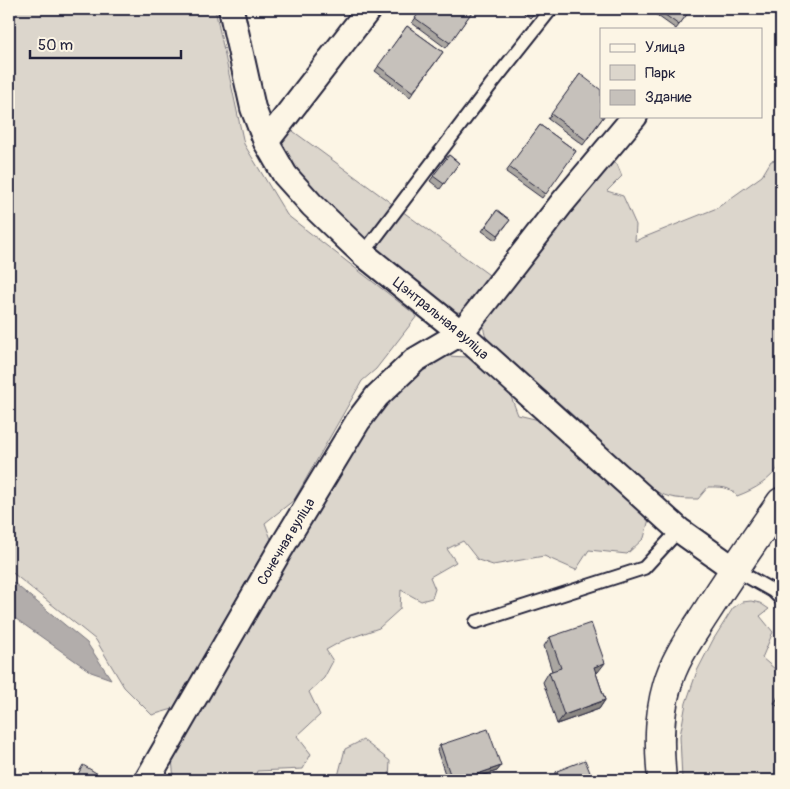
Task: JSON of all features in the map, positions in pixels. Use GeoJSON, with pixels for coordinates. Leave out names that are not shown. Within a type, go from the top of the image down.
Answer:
{"type":"FeatureCollection","features":[{"type":"Feature","properties":{"kind":"main road"},"geometry":{"type":"LineString","coordinates":[[662,780],[659,747],[661,716],[667,685],[678,656],[734,569],[781,502]]}},
{"type":"Feature","properties":{"kind":"street","name":"Цэнтральная вуліца"},"geometry":{"type":"LineString","coordinates":[[231,9],[253,108],[266,142],[285,175],[298,190],[364,254],[461,333],[679,530],[734,569]]}},
{"type":"Feature","properties":{"kind":"street"},"geometry":{"type":"LineString","coordinates":[[266,142],[369,9]]}},
{"type":"Feature","properties":{"kind":"street"},"geometry":{"type":"LineString","coordinates":[[461,333],[562,203],[633,118]]}},
{"type":"Feature","properties":{"kind":"street","name":"Сонечная вуліца"},"geometry":{"type":"LineString","coordinates":[[147,780],[358,420],[377,396],[415,360],[461,333]]}},
{"type":"Feature","properties":{"kind":"lane"},"geometry":{"type":"LineString","coordinates":[[364,254],[484,94],[551,9]]}},
{"type":"Feature","properties":{"kind":"lane"},"geometry":{"type":"LineString","coordinates":[[476,622],[644,568],[679,530]]}},
{"type":"Feature","properties":{"kind":"lane"},"geometry":{"type":"LineString","coordinates":[[734,569],[773,591],[781,599]]}},
{"type":"Feature","properties":{"kind":"green space"},"geometry":{"type":"Polygon","coordinates":[[[9,9],[215,9],[244,144],[287,215],[417,316],[376,369],[362,381],[294,500],[265,523],[271,539],[173,709],[152,715],[124,687],[96,640],[9,570],[9,9]]]}},
{"type":"Feature","properties":{"kind":"green space"},"geometry":{"type":"Polygon","coordinates":[[[286,126],[496,280],[466,312],[441,307],[317,198],[292,168],[276,139],[286,126]]]}},
{"type":"Feature","properties":{"kind":"green space"},"geometry":{"type":"Polygon","coordinates":[[[781,159],[781,464],[762,483],[737,496],[728,489],[708,487],[698,499],[670,497],[644,483],[565,408],[489,343],[484,332],[484,319],[608,160],[617,164],[622,176],[607,191],[623,196],[636,225],[635,241],[717,208],[762,176],[771,161],[781,159]]]}},
{"type":"Feature","properties":{"kind":"green space"},"geometry":{"type":"Polygon","coordinates":[[[448,356],[467,357],[482,364],[510,394],[518,415],[539,420],[582,459],[639,504],[649,519],[644,538],[627,554],[589,550],[576,570],[544,556],[493,565],[478,560],[463,541],[447,549],[456,562],[430,577],[435,589],[432,598],[421,601],[401,590],[400,609],[379,628],[342,641],[326,650],[333,661],[324,678],[309,692],[320,715],[297,736],[311,754],[303,769],[257,771],[254,780],[174,780],[172,759],[366,426],[385,401],[424,368],[448,356]]]}},
{"type":"Feature","properties":{"kind":"green space"},"geometry":{"type":"Polygon","coordinates":[[[742,602],[760,603],[769,609],[760,616],[773,632],[762,658],[775,669],[781,690],[781,780],[682,780],[680,736],[686,703],[697,671],[733,608],[742,602]]]}},
{"type":"Feature","properties":{"kind":"green space"},"geometry":{"type":"Polygon","coordinates":[[[363,740],[390,761],[389,780],[337,780],[345,749],[363,740]]]}},
{"type":"Feature","properties":{"kind":"shaded area"},"geometry":{"type":"Polygon","coordinates":[[[9,579],[87,643],[111,679],[91,672],[9,614],[9,579]]]}},
{"type":"Feature","properties":{"kind":"building"},"geometry":{"type":"Polygon","coordinates":[[[422,9],[474,9],[450,43],[415,18],[422,9]]]}},
{"type":"Feature","properties":{"kind":"building"},"geometry":{"type":"Polygon","coordinates":[[[528,9],[537,9],[534,13],[528,9]]]}},
{"type":"Feature","properties":{"kind":"building"},"geometry":{"type":"Polygon","coordinates":[[[657,9],[691,9],[679,25],[657,9]]]}},
{"type":"Feature","properties":{"kind":"building"},"geometry":{"type":"Polygon","coordinates":[[[407,26],[443,52],[413,92],[378,66],[407,26]]]}},
{"type":"Feature","properties":{"kind":"building"},"geometry":{"type":"Polygon","coordinates":[[[580,74],[600,89],[600,118],[602,118],[586,140],[551,114],[580,74]]]}},
{"type":"Feature","properties":{"kind":"building"},"geometry":{"type":"Polygon","coordinates":[[[540,125],[576,151],[546,194],[509,167],[540,125]]]}},
{"type":"Feature","properties":{"kind":"building"},"geometry":{"type":"Polygon","coordinates":[[[449,155],[459,163],[444,184],[433,176],[449,155]]]}},
{"type":"Feature","properties":{"kind":"building"},"geometry":{"type":"Polygon","coordinates":[[[497,210],[510,220],[498,235],[486,226],[497,210]]]}},
{"type":"Feature","properties":{"kind":"building"},"geometry":{"type":"Polygon","coordinates":[[[591,623],[605,663],[594,667],[605,700],[564,715],[549,672],[561,668],[550,637],[591,623]]]}},
{"type":"Feature","properties":{"kind":"building"},"geometry":{"type":"Polygon","coordinates":[[[781,694],[781,703],[777,698],[781,694]]]}},
{"type":"Feature","properties":{"kind":"building"},"geometry":{"type":"Polygon","coordinates":[[[488,729],[501,766],[460,780],[452,780],[440,745],[488,729]]]}},
{"type":"Feature","properties":{"kind":"building"},"geometry":{"type":"Polygon","coordinates":[[[585,760],[593,780],[561,780],[557,771],[585,760]]]}},
{"type":"Feature","properties":{"kind":"building"},"geometry":{"type":"Polygon","coordinates":[[[83,765],[108,780],[75,780],[83,765]]]}}]}
